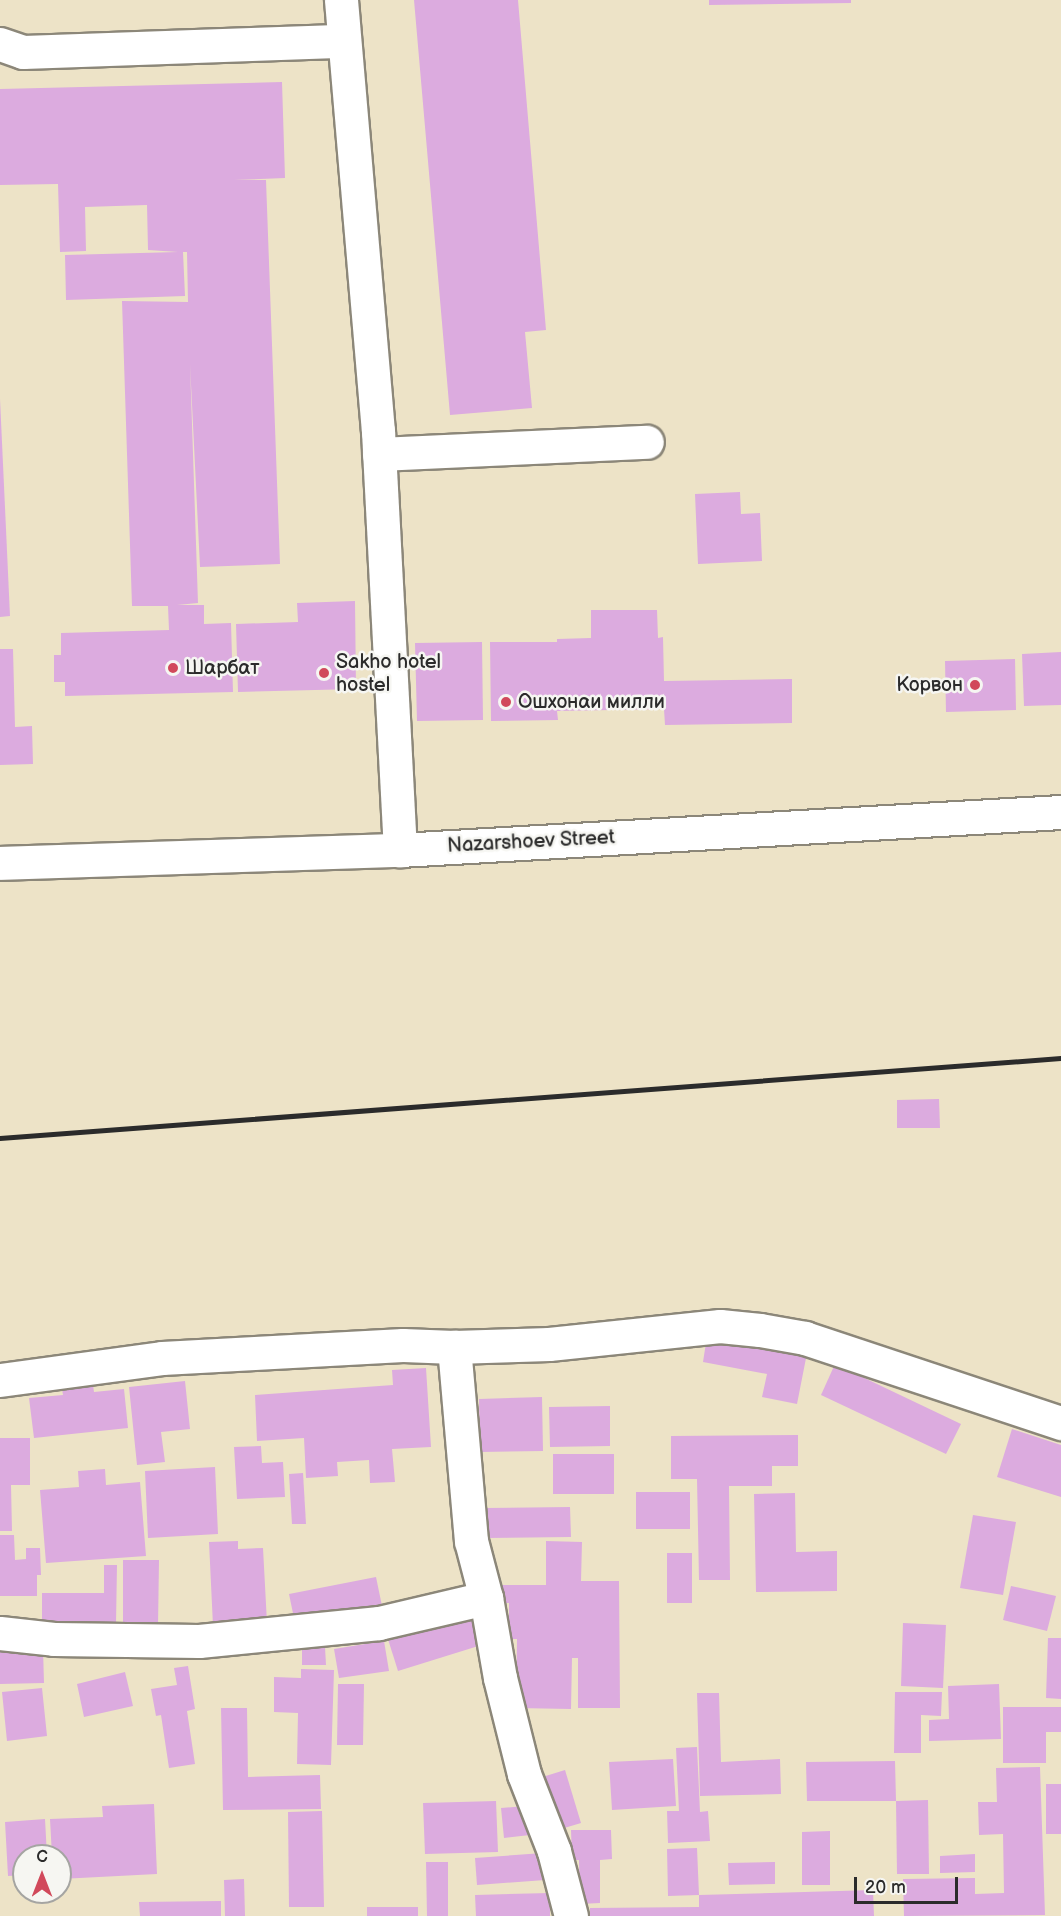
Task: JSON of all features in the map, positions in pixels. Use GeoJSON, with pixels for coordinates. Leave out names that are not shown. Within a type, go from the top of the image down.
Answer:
{"type":"FeatureCollection","features":[{"type":"Feature","properties":{"kind":"street"},"geometry":{"type":"LineString","coordinates":[[341,0],[379,454],[400,850]]}},
{"type":"Feature","properties":{"kind":"street"},"geometry":{"type":"LineString","coordinates":[[0,44],[23,52],[344,41]]}},
{"type":"Feature","properties":{"kind":"street"},"geometry":{"type":"LineString","coordinates":[[379,454],[647,442]]}},
{"type":"Feature","properties":{"kind":"street","name":"Nazarshoev Street"},"geometry":{"type":"LineString","coordinates":[[0,863],[400,850],[1061,812]]}},
{"type":"Feature","properties":{"kind":"street"},"geometry":{"type":"LineString","coordinates":[[0,1380],[162,1358],[403,1345],[454,1347],[549,1344],[720,1326],[805,1338],[1061,1423]]}},
{"type":"Feature","properties":{"kind":"street"},"geometry":{"type":"LineString","coordinates":[[454,1347],[471,1541],[486,1598],[500,1678],[524,1774],[554,1851],[570,1916]]}},
{"type":"Feature","properties":{"kind":"street"},"geometry":{"type":"LineString","coordinates":[[0,1633],[54,1639],[199,1641],[379,1623],[486,1598]]}},
{"type":"Feature","properties":{"kind":"building"},"geometry":{"type":"Polygon","coordinates":[[[414,0],[518,0],[546,330],[525,332],[532,408],[450,415],[414,0]]]}},
{"type":"Feature","properties":{"kind":"building"},"geometry":{"type":"Polygon","coordinates":[[[709,0],[851,0],[851,3],[709,5],[709,0]]]}},
{"type":"Feature","properties":{"kind":"building"},"geometry":{"type":"Polygon","coordinates":[[[282,82],[285,178],[234,180],[266,180],[280,564],[200,567],[190,364],[198,603],[177,605],[204,605],[204,624],[231,623],[233,692],[65,696],[65,682],[54,682],[54,655],[61,655],[61,633],[169,630],[168,606],[132,606],[122,301],[188,302],[187,252],[183,252],[185,296],[66,300],[65,255],[178,252],[148,250],[147,205],[85,207],[86,251],[60,252],[58,184],[0,185],[0,89],[282,82]]]}},
{"type":"Feature","properties":{"kind":"building"},"geometry":{"type":"Polygon","coordinates":[[[0,399],[10,616],[0,617],[0,399]]]}},
{"type":"Feature","properties":{"kind":"building"},"geometry":{"type":"Polygon","coordinates":[[[740,492],[741,514],[760,513],[762,561],[698,564],[695,494],[740,492]]]}},
{"type":"Feature","properties":{"kind":"building"},"geometry":{"type":"Polygon","coordinates":[[[355,601],[356,689],[238,692],[236,624],[298,622],[297,603],[355,601]]]}},
{"type":"Feature","properties":{"kind":"building"},"geometry":{"type":"Polygon","coordinates":[[[591,610],[657,610],[658,638],[663,637],[664,681],[792,679],[792,723],[665,725],[664,709],[557,711],[558,720],[491,721],[490,642],[557,642],[557,639],[591,638],[591,610]]]}},
{"type":"Feature","properties":{"kind":"building"},"geometry":{"type":"Polygon","coordinates":[[[482,642],[483,720],[417,721],[415,643],[482,642]]]}},
{"type":"Feature","properties":{"kind":"building"},"geometry":{"type":"Polygon","coordinates":[[[0,649],[13,649],[15,727],[32,726],[33,764],[0,765],[0,649]]]}},
{"type":"Feature","properties":{"kind":"building"},"geometry":{"type":"Polygon","coordinates":[[[1061,652],[1061,705],[1024,706],[1022,654],[1061,652]]]}},
{"type":"Feature","properties":{"kind":"building"},"geometry":{"type":"Polygon","coordinates":[[[1015,659],[1016,710],[946,712],[945,661],[1015,659]]]}},
{"type":"Feature","properties":{"kind":"building"},"geometry":{"type":"Polygon","coordinates":[[[939,1099],[940,1128],[897,1128],[897,1100],[939,1099]]]}},
{"type":"Feature","properties":{"kind":"building"},"geometry":{"type":"Polygon","coordinates":[[[708,1330],[808,1348],[797,1404],[762,1397],[767,1374],[703,1362],[708,1330]]]}},
{"type":"Feature","properties":{"kind":"building"},"geometry":{"type":"Polygon","coordinates":[[[835,1364],[961,1424],[946,1454],[821,1395],[835,1364]]]}},
{"type":"Feature","properties":{"kind":"building"},"geometry":{"type":"Polygon","coordinates":[[[426,1368],[431,1447],[392,1449],[395,1482],[370,1483],[369,1460],[337,1462],[338,1476],[306,1478],[304,1438],[257,1441],[255,1395],[393,1385],[392,1370],[426,1368]]]}},
{"type":"Feature","properties":{"kind":"building"},"geometry":{"type":"Polygon","coordinates":[[[185,1381],[190,1429],[161,1432],[165,1462],[137,1465],[129,1387],[185,1381]]]}},
{"type":"Feature","properties":{"kind":"building"},"geometry":{"type":"Polygon","coordinates":[[[93,1385],[94,1392],[124,1389],[128,1428],[34,1438],[29,1398],[63,1395],[62,1389],[93,1385]]]}},
{"type":"Feature","properties":{"kind":"building"},"geometry":{"type":"Polygon","coordinates":[[[542,1397],[543,1451],[480,1452],[479,1399],[542,1397]]]}},
{"type":"Feature","properties":{"kind":"building"},"geometry":{"type":"Polygon","coordinates":[[[610,1406],[610,1446],[550,1447],[549,1407],[610,1406]]]}},
{"type":"Feature","properties":{"kind":"building"},"geometry":{"type":"Polygon","coordinates":[[[1012,1429],[1061,1445],[1061,1497],[997,1477],[1012,1429]]]}},
{"type":"Feature","properties":{"kind":"building"},"geometry":{"type":"Polygon","coordinates":[[[798,1435],[798,1466],[772,1466],[772,1486],[729,1486],[730,1580],[699,1580],[697,1479],[671,1479],[671,1436],[798,1435]]]}},
{"type":"Feature","properties":{"kind":"building"},"geometry":{"type":"Polygon","coordinates":[[[0,1438],[30,1438],[30,1485],[11,1485],[12,1531],[0,1531],[0,1438]]]}},
{"type":"Feature","properties":{"kind":"building"},"geometry":{"type":"Polygon","coordinates":[[[261,1446],[262,1463],[283,1462],[285,1497],[237,1499],[234,1447],[261,1446]]]}},
{"type":"Feature","properties":{"kind":"building"},"geometry":{"type":"Polygon","coordinates":[[[553,1454],[614,1454],[614,1494],[553,1494],[553,1454]]]}},
{"type":"Feature","properties":{"kind":"building"},"geometry":{"type":"Polygon","coordinates":[[[215,1467],[218,1534],[148,1538],[145,1471],[215,1467]]]}},
{"type":"Feature","properties":{"kind":"building"},"geometry":{"type":"Polygon","coordinates":[[[105,1469],[106,1485],[140,1482],[146,1556],[46,1563],[40,1490],[79,1487],[78,1471],[105,1469]]]}},
{"type":"Feature","properties":{"kind":"building"},"geometry":{"type":"Polygon","coordinates":[[[303,1473],[306,1524],[292,1524],[289,1474],[303,1473]]]}},
{"type":"Feature","properties":{"kind":"building"},"geometry":{"type":"Polygon","coordinates":[[[636,1492],[690,1492],[690,1529],[636,1529],[636,1492]]]}},
{"type":"Feature","properties":{"kind":"building"},"geometry":{"type":"Polygon","coordinates":[[[795,1493],[796,1552],[837,1551],[837,1591],[756,1592],[754,1494],[795,1493]]]}},
{"type":"Feature","properties":{"kind":"building"},"geometry":{"type":"Polygon","coordinates":[[[570,1507],[571,1537],[486,1538],[486,1508],[570,1507]]]}},
{"type":"Feature","properties":{"kind":"building"},"geometry":{"type":"Polygon","coordinates":[[[973,1515],[1016,1522],[1003,1595],[960,1588],[973,1515]]]}},
{"type":"Feature","properties":{"kind":"building"},"geometry":{"type":"Polygon","coordinates":[[[0,1535],[14,1535],[15,1560],[26,1559],[26,1548],[40,1548],[41,1575],[37,1575],[37,1596],[0,1596],[0,1535]]]}},
{"type":"Feature","properties":{"kind":"building"},"geometry":{"type":"Polygon","coordinates":[[[238,1541],[238,1549],[263,1548],[267,1623],[213,1626],[209,1542],[238,1541]]]}},
{"type":"Feature","properties":{"kind":"building"},"geometry":{"type":"Polygon","coordinates":[[[546,1541],[582,1542],[581,1581],[619,1581],[620,1708],[578,1708],[578,1658],[572,1658],[571,1709],[516,1708],[517,1639],[509,1639],[509,1603],[496,1603],[496,1585],[546,1585],[546,1541]]]}},
{"type":"Feature","properties":{"kind":"building"},"geometry":{"type":"Polygon","coordinates":[[[667,1553],[692,1553],[692,1603],[667,1603],[667,1553]]]}},
{"type":"Feature","properties":{"kind":"building"},"geometry":{"type":"Polygon","coordinates":[[[123,1560],[159,1560],[158,1626],[123,1626],[123,1560]]]}},
{"type":"Feature","properties":{"kind":"building"},"geometry":{"type":"Polygon","coordinates":[[[104,1565],[117,1565],[116,1624],[42,1624],[42,1593],[104,1593],[104,1565]]]}},
{"type":"Feature","properties":{"kind":"building"},"geometry":{"type":"Polygon","coordinates":[[[376,1577],[382,1606],[295,1623],[289,1594],[376,1577]]]}},
{"type":"Feature","properties":{"kind":"building"},"geometry":{"type":"Polygon","coordinates":[[[1011,1586],[1056,1596],[1047,1631],[1003,1620],[1011,1586]]]}},
{"type":"Feature","properties":{"kind":"building"},"geometry":{"type":"Polygon","coordinates":[[[477,1608],[488,1643],[398,1671],[387,1636],[477,1608]]]}},
{"type":"Feature","properties":{"kind":"building"},"geometry":{"type":"Polygon","coordinates":[[[903,1623],[946,1625],[943,1688],[901,1686],[903,1623]]]}},
{"type":"Feature","properties":{"kind":"building"},"geometry":{"type":"Polygon","coordinates":[[[1048,1638],[1061,1638],[1061,1699],[1046,1698],[1048,1638]]]}},
{"type":"Feature","properties":{"kind":"building"},"geometry":{"type":"Polygon","coordinates":[[[384,1641],[389,1671],[339,1678],[334,1649],[384,1641]]]}},
{"type":"Feature","properties":{"kind":"building"},"geometry":{"type":"Polygon","coordinates":[[[302,1647],[325,1647],[326,1665],[302,1665],[302,1647]]]}},
{"type":"Feature","properties":{"kind":"building"},"geometry":{"type":"Polygon","coordinates":[[[43,1649],[44,1683],[0,1684],[0,1651],[43,1649]]]}},
{"type":"Feature","properties":{"kind":"building"},"geometry":{"type":"Polygon","coordinates":[[[188,1666],[195,1709],[187,1711],[195,1764],[169,1768],[161,1715],[156,1716],[151,1689],[177,1685],[174,1668],[188,1666]]]}},
{"type":"Feature","properties":{"kind":"building"},"geometry":{"type":"Polygon","coordinates":[[[301,1669],[334,1670],[331,1765],[297,1764],[298,1713],[274,1712],[274,1677],[301,1678],[301,1669]]]}},
{"type":"Feature","properties":{"kind":"building"},"geometry":{"type":"Polygon","coordinates":[[[125,1672],[133,1706],[84,1717],[77,1684],[125,1672]]]}},
{"type":"Feature","properties":{"kind":"building"},"geometry":{"type":"Polygon","coordinates":[[[338,1684],[364,1684],[363,1745],[337,1745],[338,1684]]]}},
{"type":"Feature","properties":{"kind":"building"},"geometry":{"type":"Polygon","coordinates":[[[999,1684],[1001,1739],[929,1741],[929,1720],[949,1719],[948,1686],[999,1684]]]}},
{"type":"Feature","properties":{"kind":"building"},"geometry":{"type":"Polygon","coordinates":[[[42,1688],[47,1736],[7,1741],[2,1692],[42,1688]]]}},
{"type":"Feature","properties":{"kind":"building"},"geometry":{"type":"Polygon","coordinates":[[[895,1692],[942,1692],[941,1716],[921,1715],[921,1753],[894,1753],[895,1692]]]}},
{"type":"Feature","properties":{"kind":"building"},"geometry":{"type":"Polygon","coordinates":[[[697,1693],[719,1693],[721,1762],[780,1759],[781,1794],[700,1796],[697,1693]]]}},
{"type":"Feature","properties":{"kind":"building"},"geometry":{"type":"Polygon","coordinates":[[[1003,1707],[1061,1707],[1061,1732],[1046,1732],[1046,1763],[1003,1763],[1003,1707]]]}},
{"type":"Feature","properties":{"kind":"building"},"geometry":{"type":"Polygon","coordinates":[[[221,1708],[247,1708],[248,1777],[320,1775],[321,1809],[223,1810],[221,1708]]]}},
{"type":"Feature","properties":{"kind":"building"},"geometry":{"type":"Polygon","coordinates":[[[697,1747],[700,1812],[708,1811],[710,1841],[668,1843],[667,1811],[679,1811],[676,1748],[697,1747]]]}},
{"type":"Feature","properties":{"kind":"building"},"geometry":{"type":"Polygon","coordinates":[[[673,1759],[676,1806],[612,1810],[609,1762],[673,1759]]]}},
{"type":"Feature","properties":{"kind":"building"},"geometry":{"type":"Polygon","coordinates":[[[895,1761],[896,1801],[807,1801],[806,1762],[895,1761]]]}},
{"type":"Feature","properties":{"kind":"building"},"geometry":{"type":"Polygon","coordinates":[[[1040,1767],[1045,1915],[904,1916],[903,1879],[975,1878],[975,1894],[1004,1893],[1003,1834],[979,1835],[978,1802],[997,1802],[996,1768],[1040,1767]]]}},
{"type":"Feature","properties":{"kind":"building"},"geometry":{"type":"Polygon","coordinates":[[[565,1770],[581,1823],[551,1832],[536,1779],[565,1770]]]}},
{"type":"Feature","properties":{"kind":"building"},"geometry":{"type":"Polygon","coordinates":[[[1046,1784],[1061,1784],[1061,1834],[1046,1834],[1046,1784]]]}},
{"type":"Feature","properties":{"kind":"building"},"geometry":{"type":"Polygon","coordinates":[[[928,1800],[929,1874],[897,1874],[896,1801],[928,1800]]]}},
{"type":"Feature","properties":{"kind":"building"},"geometry":{"type":"Polygon","coordinates":[[[496,1801],[498,1852],[425,1854],[423,1803],[496,1801]]]}},
{"type":"Feature","properties":{"kind":"building"},"geometry":{"type":"Polygon","coordinates":[[[154,1804],[157,1874],[72,1878],[72,1844],[51,1844],[50,1819],[103,1817],[102,1806],[154,1804]]]}},
{"type":"Feature","properties":{"kind":"building"},"geometry":{"type":"Polygon","coordinates":[[[527,1806],[530,1835],[504,1838],[501,1808],[527,1806]]]}},
{"type":"Feature","properties":{"kind":"building"},"geometry":{"type":"Polygon","coordinates":[[[322,1811],[324,1907],[289,1907],[288,1812],[322,1811]]]}},
{"type":"Feature","properties":{"kind":"building"},"geometry":{"type":"Polygon","coordinates":[[[45,1819],[46,1844],[12,1844],[12,1876],[8,1876],[5,1822],[45,1819]]]}},
{"type":"Feature","properties":{"kind":"building"},"geometry":{"type":"Polygon","coordinates":[[[571,1830],[611,1830],[612,1859],[600,1860],[600,1903],[580,1904],[579,1860],[572,1860],[571,1830]]]}},
{"type":"Feature","properties":{"kind":"building"},"geometry":{"type":"Polygon","coordinates":[[[830,1831],[830,1885],[802,1885],[802,1832],[830,1831]]]}},
{"type":"Feature","properties":{"kind":"building"},"geometry":{"type":"Polygon","coordinates":[[[697,1848],[699,1895],[668,1896],[667,1849],[697,1848]]]}},
{"type":"Feature","properties":{"kind":"building"},"geometry":{"type":"Polygon","coordinates":[[[543,1853],[545,1880],[477,1885],[475,1858],[543,1853]]]}},
{"type":"Feature","properties":{"kind":"building"},"geometry":{"type":"Polygon","coordinates":[[[975,1854],[975,1872],[940,1873],[940,1856],[975,1854]]]}},
{"type":"Feature","properties":{"kind":"building"},"geometry":{"type":"Polygon","coordinates":[[[426,1862],[448,1862],[448,1916],[427,1916],[426,1862]]]}},
{"type":"Feature","properties":{"kind":"building"},"geometry":{"type":"Polygon","coordinates":[[[775,1862],[775,1884],[729,1885],[728,1863],[775,1862]]]}},
{"type":"Feature","properties":{"kind":"building"},"geometry":{"type":"Polygon","coordinates":[[[244,1879],[245,1916],[225,1916],[224,1880],[244,1879]]]}},
{"type":"Feature","properties":{"kind":"building"},"geometry":{"type":"Polygon","coordinates":[[[873,1890],[874,1916],[590,1916],[590,1908],[699,1907],[699,1895],[873,1890]]]}},
{"type":"Feature","properties":{"kind":"building"},"geometry":{"type":"Polygon","coordinates":[[[550,1893],[550,1916],[476,1916],[475,1895],[550,1893]]]}},
{"type":"Feature","properties":{"kind":"building"},"geometry":{"type":"Polygon","coordinates":[[[221,1901],[221,1916],[140,1916],[139,1902],[221,1901]]]}},
{"type":"Feature","properties":{"kind":"building"},"geometry":{"type":"Polygon","coordinates":[[[367,1907],[418,1907],[418,1916],[367,1916],[367,1907]]]}},
{"type":"Feature","properties":{"kind":"railway"},"geometry":{"type":"LineString","coordinates":[[0,1138],[1061,1058]]}},
{"type":"Feature","properties":{"kind":"place","name":"Шарбат"},"geometry":{"type":"Point","coordinates":[173,668]}},
{"type":"Feature","properties":{"kind":"place","name":"Sakho hotel hostel"},"geometry":{"type":"Point","coordinates":[324,673]}},
{"type":"Feature","properties":{"kind":"place","name":"Корвон"},"geometry":{"type":"Point","coordinates":[975,685]}},
{"type":"Feature","properties":{"kind":"place","name":"Ошхонаи милли"},"geometry":{"type":"Point","coordinates":[506,702]}}]}
